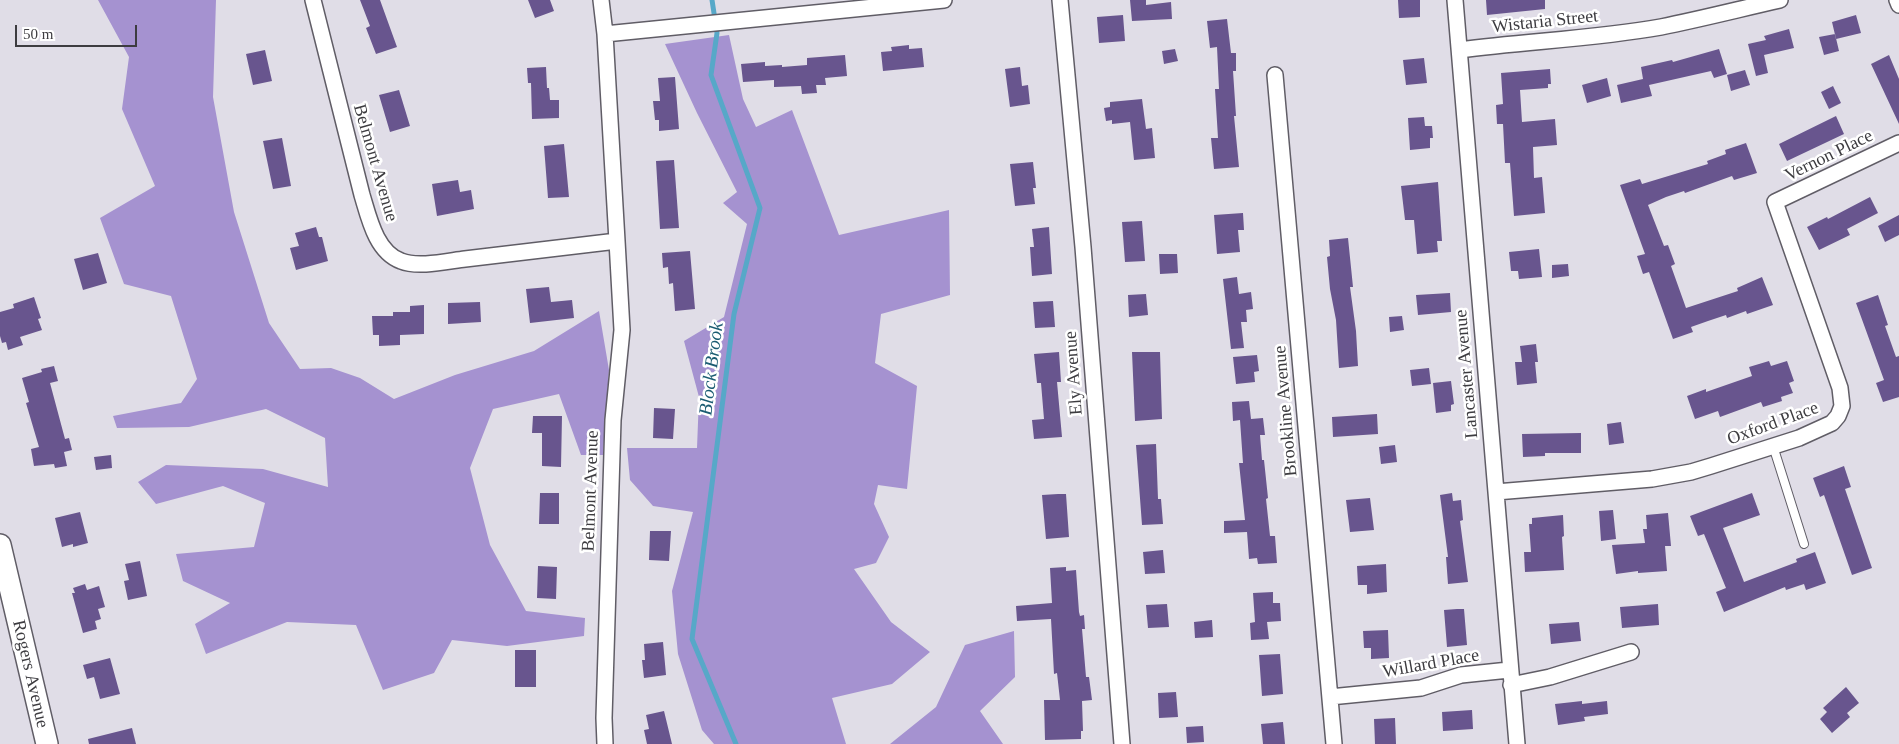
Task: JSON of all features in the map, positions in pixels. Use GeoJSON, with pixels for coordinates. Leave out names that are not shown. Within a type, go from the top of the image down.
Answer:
{"type":"FeatureCollection","features":[{"type":"Feature","properties":{"kind":"main road","name":"Rogers Avenue"},"geometry":{"type":"LineString","coordinates":[[0,545],[47,744]]}},
{"type":"Feature","properties":{"kind":"street","name":"Belmont Avenue"},"geometry":{"type":"LineString","coordinates":[[313,0],[362,195],[376,237],[394,257],[410,263],[428,263],[617,241]]}},
{"type":"Feature","properties":{"kind":"street","name":"Belmont Avenue"},"geometry":{"type":"LineString","coordinates":[[601,0],[605,34],[622,330],[612,420],[604,718],[605,744]]}},
{"type":"Feature","properties":{"kind":"street"},"geometry":{"type":"LineString","coordinates":[[605,34],[722,22],[832,5],[944,0]]}},
{"type":"Feature","properties":{"kind":"street","name":"Ely Avenue"},"geometry":{"type":"LineString","coordinates":[[1060,0],[1083,247],[1122,744]]}},
{"type":"Feature","properties":{"kind":"street","name":"Lancaster Avenue"},"geometry":{"type":"LineString","coordinates":[[1455,0],[1517,744]]}},
{"type":"Feature","properties":{"kind":"street","name":"Wistaria Street"},"geometry":{"type":"LineString","coordinates":[[1460,50],[1579,39],[1661,27],[1780,0]]}},
{"type":"Feature","properties":{"kind":"street"},"geometry":{"type":"LineString","coordinates":[[1896,0],[1899,5]]}},
{"type":"Feature","properties":{"kind":"street","name":"Brookline Avenue"},"geometry":{"type":"LineString","coordinates":[[1275,75],[1334,744]]}},
{"type":"Feature","properties":{"kind":"street","name":"Vernon Place"},"geometry":{"type":"LineString","coordinates":[[1775,202],[1899,143]]}},
{"type":"Feature","properties":{"kind":"street","name":"Oxford Place"},"geometry":{"type":"LineString","coordinates":[[1496,492],[1672,476],[1691,472],[1799,438],[1832,423],[1838,416],[1842,406],[1840,388],[1775,202]]}},
{"type":"Feature","properties":{"kind":"street"},"geometry":{"type":"LineString","coordinates":[[1511,685],[1550,677],[1630,652]]}},
{"type":"Feature","properties":{"kind":"street","name":"Willard Place"},"geometry":{"type":"LineString","coordinates":[[1330,698],[1421,688],[1461,675],[1510,670]]}},
{"type":"Feature","properties":{"kind":"lane"},"geometry":{"type":"LineString","coordinates":[[1773,446],[1804,544]]}},
{"type":"Feature","properties":{"kind":"shaded area"},"geometry":{"type":"Polygon","coordinates":[[[98,0],[216,0],[213,97],[234,212],[269,323],[300,369],[331,368],[360,378],[394,399],[455,375],[534,351],[599,311],[609,370],[603,455],[581,455],[559,394],[493,409],[470,468],[490,545],[526,611],[585,618],[584,636],[507,646],[452,640],[434,673],[383,690],[356,625],[287,622],[206,654],[195,624],[230,603],[183,581],[176,554],[254,547],[265,503],[223,486],[156,504],[138,482],[166,465],[263,469],[328,487],[325,438],[266,409],[189,427],[117,428],[113,416],[181,403],[197,379],[171,296],[124,284],[100,218],[155,186],[122,109],[129,57],[98,0]]]}},
{"type":"Feature","properties":{"kind":"shaded area"},"geometry":{"type":"Polygon","coordinates":[[[729,35],[743,99],[756,127],[792,110],[839,235],[949,210],[950,295],[881,314],[875,363],[917,386],[907,489],[878,485],[874,504],[889,537],[876,563],[854,569],[891,622],[930,652],[892,684],[832,698],[846,744],[714,744],[702,730],[678,654],[672,591],[693,512],[653,506],[630,480],[627,448],[697,448],[699,397],[684,341],[724,317],[747,224],[723,203],[737,192],[665,44],[729,35]]]}},
{"type":"Feature","properties":{"kind":"shaded area"},"geometry":{"type":"Polygon","coordinates":[[[1014,631],[1015,677],[980,711],[1003,744],[890,744],[936,707],[965,645],[1014,631]]]}},
{"type":"Feature","properties":{"kind":"building"},"geometry":{"type":"Polygon","coordinates":[[[360,0],[380,0],[397,47],[376,54],[366,28],[370,26],[360,0]]]}},
{"type":"Feature","properties":{"kind":"building"},"geometry":{"type":"Polygon","coordinates":[[[528,0],[550,0],[554,11],[535,18],[528,0]]]}},
{"type":"Feature","properties":{"kind":"building"},"geometry":{"type":"Polygon","coordinates":[[[1130,0],[1146,0],[1146,5],[1171,2],[1172,19],[1132,21],[1130,0]]]}},
{"type":"Feature","properties":{"kind":"building"},"geometry":{"type":"Polygon","coordinates":[[[1398,0],[1420,0],[1420,17],[1399,18],[1398,0]]]}},
{"type":"Feature","properties":{"kind":"building"},"geometry":{"type":"Polygon","coordinates":[[[1486,0],[1545,0],[1545,9],[1487,15],[1486,0]]]}},
{"type":"Feature","properties":{"kind":"building"},"geometry":{"type":"Polygon","coordinates":[[[1123,15],[1125,41],[1099,43],[1097,17],[1123,15]]]}},
{"type":"Feature","properties":{"kind":"building"},"geometry":{"type":"Polygon","coordinates":[[[1856,15],[1861,33],[1836,39],[1832,22],[1856,15]]]}},
{"type":"Feature","properties":{"kind":"building"},"geometry":{"type":"Polygon","coordinates":[[[1227,19],[1231,53],[1236,53],[1236,71],[1233,71],[1236,116],[1234,116],[1239,167],[1214,169],[1211,138],[1218,138],[1215,89],[1219,89],[1217,47],[1210,48],[1207,21],[1227,19]]]}},
{"type":"Feature","properties":{"kind":"building"},"geometry":{"type":"Polygon","coordinates":[[[1789,29],[1794,48],[1764,55],[1768,73],[1756,76],[1748,44],[1766,40],[1764,36],[1789,29]]]}},
{"type":"Feature","properties":{"kind":"building"},"geometry":{"type":"Polygon","coordinates":[[[1835,34],[1839,51],[1824,55],[1819,37],[1835,34]]]}},
{"type":"Feature","properties":{"kind":"building"},"geometry":{"type":"Polygon","coordinates":[[[909,45],[909,49],[922,48],[924,67],[883,71],[881,52],[892,51],[891,47],[909,45]]]}},
{"type":"Feature","properties":{"kind":"building"},"geometry":{"type":"Polygon","coordinates":[[[1175,49],[1178,61],[1164,64],[1162,51],[1175,49]]]}},
{"type":"Feature","properties":{"kind":"building"},"geometry":{"type":"Polygon","coordinates":[[[1719,49],[1727,74],[1714,78],[1711,71],[1649,85],[1652,96],[1621,103],[1617,85],[1643,79],[1641,67],[1672,60],[1673,62],[1719,49]]]}},
{"type":"Feature","properties":{"kind":"building"},"geometry":{"type":"Polygon","coordinates":[[[265,50],[272,81],[253,85],[246,54],[265,50]]]}},
{"type":"Feature","properties":{"kind":"building"},"geometry":{"type":"Polygon","coordinates":[[[845,55],[847,76],[825,78],[826,85],[816,85],[817,93],[802,94],[801,86],[774,87],[774,80],[743,82],[741,64],[765,62],[765,66],[782,65],[782,67],[807,65],[807,58],[845,55]]]}},
{"type":"Feature","properties":{"kind":"building"},"geometry":{"type":"Polygon","coordinates":[[[1889,55],[1899,79],[1899,124],[1871,64],[1889,55]]]}},
{"type":"Feature","properties":{"kind":"building"},"geometry":{"type":"Polygon","coordinates":[[[1424,58],[1427,83],[1406,85],[1403,60],[1424,58]]]}},
{"type":"Feature","properties":{"kind":"building"},"geometry":{"type":"Polygon","coordinates":[[[546,67],[547,88],[549,88],[550,100],[559,100],[559,118],[532,119],[531,83],[528,83],[527,68],[546,67]]]}},
{"type":"Feature","properties":{"kind":"building"},"geometry":{"type":"Polygon","coordinates":[[[1020,67],[1022,86],[1028,85],[1030,104],[1010,107],[1005,69],[1020,67]]]}},
{"type":"Feature","properties":{"kind":"building"},"geometry":{"type":"Polygon","coordinates":[[[1550,69],[1551,84],[1548,84],[1548,88],[1520,90],[1522,122],[1555,119],[1557,145],[1533,147],[1534,178],[1542,177],[1545,213],[1514,216],[1510,163],[1505,163],[1503,124],[1497,124],[1496,105],[1503,104],[1501,73],[1550,69]]]}},
{"type":"Feature","properties":{"kind":"building"},"geometry":{"type":"Polygon","coordinates":[[[1745,70],[1750,85],[1731,91],[1727,75],[1745,70]]]}},
{"type":"Feature","properties":{"kind":"building"},"geometry":{"type":"Polygon","coordinates":[[[675,77],[679,129],[659,131],[659,120],[655,120],[653,101],[660,101],[658,78],[675,77]]]}},
{"type":"Feature","properties":{"kind":"building"},"geometry":{"type":"Polygon","coordinates":[[[1607,78],[1611,96],[1587,103],[1582,85],[1607,78]]]}},
{"type":"Feature","properties":{"kind":"building"},"geometry":{"type":"Polygon","coordinates":[[[1833,86],[1841,103],[1829,109],[1821,92],[1833,86]]]}},
{"type":"Feature","properties":{"kind":"building"},"geometry":{"type":"Polygon","coordinates":[[[399,90],[410,126],[390,132],[379,95],[399,90]]]}},
{"type":"Feature","properties":{"kind":"building"},"geometry":{"type":"Polygon","coordinates":[[[1142,99],[1146,129],[1152,128],[1155,158],[1134,160],[1130,122],[1112,124],[1112,120],[1106,121],[1104,108],[1110,107],[1110,102],[1142,99]]]}},
{"type":"Feature","properties":{"kind":"building"},"geometry":{"type":"Polygon","coordinates":[[[1836,116],[1844,134],[1787,161],[1779,144],[1836,116]]]}},
{"type":"Feature","properties":{"kind":"building"},"geometry":{"type":"Polygon","coordinates":[[[1424,117],[1425,126],[1432,126],[1433,138],[1430,138],[1430,148],[1410,150],[1408,118],[1424,117]]]}},
{"type":"Feature","properties":{"kind":"building"},"geometry":{"type":"Polygon","coordinates":[[[282,138],[291,186],[273,189],[263,141],[282,138]]]}},
{"type":"Feature","properties":{"kind":"building"},"geometry":{"type":"Polygon","coordinates":[[[1746,143],[1757,173],[1734,180],[1732,176],[1685,193],[1684,191],[1666,197],[1648,205],[1664,246],[1668,245],[1675,264],[1671,266],[1686,308],[1738,291],[1737,288],[1762,277],[1773,305],[1747,314],[1746,311],[1727,318],[1726,315],[1708,321],[1691,327],[1693,332],[1673,339],[1649,272],[1643,274],[1637,256],[1645,254],[1620,185],[1640,179],[1642,184],[1708,164],[1707,161],[1726,154],[1725,150],[1746,143]]]}},
{"type":"Feature","properties":{"kind":"building"},"geometry":{"type":"Polygon","coordinates":[[[564,144],[569,197],[548,198],[544,146],[564,144]]]}},
{"type":"Feature","properties":{"kind":"building"},"geometry":{"type":"Polygon","coordinates":[[[674,160],[679,228],[660,229],[656,161],[674,160]]]}},
{"type":"Feature","properties":{"kind":"building"},"geometry":{"type":"Polygon","coordinates":[[[1033,162],[1036,188],[1033,188],[1035,204],[1015,206],[1010,164],[1033,162]]]}},
{"type":"Feature","properties":{"kind":"building"},"geometry":{"type":"Polygon","coordinates":[[[458,180],[460,192],[471,190],[474,209],[437,216],[432,184],[458,180]]]}},
{"type":"Feature","properties":{"kind":"building"},"geometry":{"type":"Polygon","coordinates":[[[1438,182],[1442,241],[1437,241],[1438,252],[1417,254],[1414,220],[1405,220],[1401,186],[1438,182]]]}},
{"type":"Feature","properties":{"kind":"building"},"geometry":{"type":"Polygon","coordinates":[[[1870,197],[1878,213],[1847,229],[1850,235],[1819,250],[1807,227],[1827,217],[1828,219],[1870,197]]]}},
{"type":"Feature","properties":{"kind":"building"},"geometry":{"type":"Polygon","coordinates":[[[1243,213],[1244,230],[1238,230],[1240,252],[1217,254],[1214,215],[1243,213]]]}},
{"type":"Feature","properties":{"kind":"building"},"geometry":{"type":"Polygon","coordinates":[[[1899,215],[1899,235],[1885,242],[1878,226],[1899,215]]]}},
{"type":"Feature","properties":{"kind":"building"},"geometry":{"type":"Polygon","coordinates":[[[1142,221],[1145,261],[1125,262],[1122,222],[1142,221]]]}},
{"type":"Feature","properties":{"kind":"building"},"geometry":{"type":"Polygon","coordinates":[[[316,227],[319,237],[322,237],[328,261],[296,270],[290,248],[299,246],[295,233],[316,227]]]}},
{"type":"Feature","properties":{"kind":"building"},"geometry":{"type":"Polygon","coordinates":[[[1049,227],[1052,274],[1032,276],[1030,247],[1034,247],[1032,229],[1049,227]]]}},
{"type":"Feature","properties":{"kind":"building"},"geometry":{"type":"Polygon","coordinates":[[[1348,238],[1353,287],[1350,287],[1356,331],[1358,366],[1339,368],[1336,320],[1330,289],[1327,257],[1330,256],[1329,240],[1348,238]]]}},
{"type":"Feature","properties":{"kind":"building"},"geometry":{"type":"Polygon","coordinates":[[[1539,249],[1542,277],[1519,279],[1518,271],[1511,271],[1509,252],[1539,249]]]}},
{"type":"Feature","properties":{"kind":"building"},"geometry":{"type":"Polygon","coordinates":[[[690,251],[695,309],[675,311],[673,283],[669,284],[668,267],[663,268],[662,253],[690,251]]]}},
{"type":"Feature","properties":{"kind":"building"},"geometry":{"type":"Polygon","coordinates":[[[98,253],[107,283],[83,290],[74,259],[98,253]]]}},
{"type":"Feature","properties":{"kind":"building"},"geometry":{"type":"Polygon","coordinates":[[[1159,254],[1177,254],[1178,273],[1160,274],[1159,254]]]}},
{"type":"Feature","properties":{"kind":"building"},"geometry":{"type":"Polygon","coordinates":[[[1568,264],[1569,276],[1552,278],[1552,265],[1568,264]]]}},
{"type":"Feature","properties":{"kind":"building"},"geometry":{"type":"Polygon","coordinates":[[[1237,277],[1239,294],[1251,292],[1253,309],[1246,310],[1247,322],[1241,322],[1244,348],[1231,349],[1223,279],[1237,277]]]}},
{"type":"Feature","properties":{"kind":"building"},"geometry":{"type":"Polygon","coordinates":[[[549,287],[551,302],[572,300],[574,318],[530,323],[526,289],[549,287]]]}},
{"type":"Feature","properties":{"kind":"building"},"geometry":{"type":"Polygon","coordinates":[[[1450,293],[1451,312],[1418,315],[1416,295],[1450,293]]]}},
{"type":"Feature","properties":{"kind":"building"},"geometry":{"type":"Polygon","coordinates":[[[1146,294],[1148,315],[1129,317],[1128,295],[1146,294]]]}},
{"type":"Feature","properties":{"kind":"building"},"geometry":{"type":"Polygon","coordinates":[[[1878,295],[1888,325],[1885,326],[1896,357],[1899,356],[1899,397],[1883,402],[1876,383],[1884,380],[1856,303],[1878,295]]]}},
{"type":"Feature","properties":{"kind":"building"},"geometry":{"type":"Polygon","coordinates":[[[34,297],[41,318],[38,319],[42,330],[20,337],[23,345],[8,350],[6,342],[2,343],[0,336],[0,312],[14,308],[13,304],[34,297]]]}},
{"type":"Feature","properties":{"kind":"building"},"geometry":{"type":"Polygon","coordinates":[[[1053,301],[1055,327],[1035,328],[1033,302],[1053,301]]]}},
{"type":"Feature","properties":{"kind":"building"},"geometry":{"type":"Polygon","coordinates":[[[480,302],[481,322],[448,324],[448,303],[480,302]]]}},
{"type":"Feature","properties":{"kind":"building"},"geometry":{"type":"Polygon","coordinates":[[[424,305],[424,334],[400,335],[400,345],[379,346],[379,335],[373,335],[372,316],[393,316],[393,312],[410,312],[410,306],[424,305]]]}},
{"type":"Feature","properties":{"kind":"building"},"geometry":{"type":"Polygon","coordinates":[[[1402,316],[1404,330],[1390,332],[1389,317],[1402,316]]]}},
{"type":"Feature","properties":{"kind":"building"},"geometry":{"type":"Polygon","coordinates":[[[1536,344],[1538,362],[1535,362],[1537,383],[1517,385],[1515,362],[1522,362],[1520,346],[1536,344]]]}},
{"type":"Feature","properties":{"kind":"building"},"geometry":{"type":"Polygon","coordinates":[[[1059,352],[1061,382],[1057,382],[1062,437],[1034,439],[1032,420],[1044,419],[1041,383],[1037,383],[1034,354],[1059,352]]]}},
{"type":"Feature","properties":{"kind":"building"},"geometry":{"type":"Polygon","coordinates":[[[1132,352],[1160,352],[1162,419],[1135,421],[1132,352]]]}},
{"type":"Feature","properties":{"kind":"building"},"geometry":{"type":"Polygon","coordinates":[[[1257,355],[1259,371],[1254,372],[1255,382],[1236,384],[1233,357],[1257,355]]]}},
{"type":"Feature","properties":{"kind":"building"},"geometry":{"type":"Polygon","coordinates":[[[1769,361],[1771,366],[1787,361],[1794,381],[1789,383],[1793,393],[1781,397],[1782,401],[1763,407],[1761,402],[1720,417],[1718,411],[1695,419],[1687,396],[1706,389],[1706,392],[1752,376],[1749,367],[1769,361]]]}},
{"type":"Feature","properties":{"kind":"building"},"geometry":{"type":"Polygon","coordinates":[[[54,366],[58,381],[50,383],[65,439],[69,438],[72,450],[64,452],[67,466],[55,468],[54,464],[34,466],[31,449],[39,447],[26,403],[29,402],[22,378],[42,372],[41,369],[54,366]]]}},
{"type":"Feature","properties":{"kind":"building"},"geometry":{"type":"Polygon","coordinates":[[[1429,368],[1431,384],[1412,386],[1410,370],[1429,368]]]}},
{"type":"Feature","properties":{"kind":"building"},"geometry":{"type":"Polygon","coordinates":[[[1451,381],[1454,404],[1451,405],[1451,411],[1436,413],[1433,383],[1451,381]]]}},
{"type":"Feature","properties":{"kind":"building"},"geometry":{"type":"Polygon","coordinates":[[[1249,401],[1251,419],[1263,418],[1265,435],[1260,435],[1262,460],[1264,460],[1268,498],[1266,499],[1270,536],[1275,536],[1277,563],[1258,564],[1257,558],[1249,559],[1247,532],[1224,533],[1224,521],[1245,520],[1239,463],[1243,463],[1240,420],[1233,421],[1232,402],[1249,401]]]}},
{"type":"Feature","properties":{"kind":"building"},"geometry":{"type":"Polygon","coordinates":[[[654,408],[675,409],[673,439],[653,438],[654,408]]]}},
{"type":"Feature","properties":{"kind":"building"},"geometry":{"type":"Polygon","coordinates":[[[1377,414],[1378,434],[1333,437],[1332,417],[1377,414]]]}},
{"type":"Feature","properties":{"kind":"building"},"geometry":{"type":"Polygon","coordinates":[[[533,416],[562,416],[561,467],[542,466],[542,433],[532,433],[533,416]]]}},
{"type":"Feature","properties":{"kind":"building"},"geometry":{"type":"Polygon","coordinates":[[[1621,422],[1624,443],[1609,445],[1607,424],[1621,422]]]}},
{"type":"Feature","properties":{"kind":"building"},"geometry":{"type":"Polygon","coordinates":[[[1581,433],[1581,453],[1545,453],[1545,456],[1523,457],[1522,434],[1581,433]]]}},
{"type":"Feature","properties":{"kind":"building"},"geometry":{"type":"Polygon","coordinates":[[[1156,444],[1158,499],[1161,499],[1163,524],[1142,525],[1136,445],[1156,444]]]}},
{"type":"Feature","properties":{"kind":"building"},"geometry":{"type":"Polygon","coordinates":[[[1395,445],[1397,462],[1381,464],[1379,447],[1395,445]]]}},
{"type":"Feature","properties":{"kind":"building"},"geometry":{"type":"Polygon","coordinates":[[[111,455],[112,468],[96,470],[94,457],[111,455]]]}},
{"type":"Feature","properties":{"kind":"building"},"geometry":{"type":"Polygon","coordinates":[[[1844,466],[1851,487],[1845,489],[1872,568],[1852,575],[1824,495],[1820,497],[1813,478],[1844,466]]]}},
{"type":"Feature","properties":{"kind":"building"},"geometry":{"type":"Polygon","coordinates":[[[540,493],[559,493],[559,524],[539,524],[540,493]]]}},
{"type":"Feature","properties":{"kind":"building"},"geometry":{"type":"Polygon","coordinates":[[[1452,493],[1453,501],[1461,500],[1463,520],[1460,521],[1468,582],[1448,584],[1446,557],[1448,557],[1440,495],[1452,493]]]}},
{"type":"Feature","properties":{"kind":"building"},"geometry":{"type":"Polygon","coordinates":[[[1752,493],[1760,515],[1723,528],[1744,582],[1797,562],[1796,559],[1815,552],[1826,583],[1806,590],[1804,584],[1786,590],[1785,587],[1724,612],[1716,592],[1726,588],[1704,534],[1698,536],[1690,516],[1752,493]]]}},
{"type":"Feature","properties":{"kind":"building"},"geometry":{"type":"Polygon","coordinates":[[[1066,494],[1069,537],[1046,539],[1042,495],[1066,494]]]}},
{"type":"Feature","properties":{"kind":"building"},"geometry":{"type":"Polygon","coordinates":[[[1370,498],[1374,530],[1350,532],[1346,500],[1370,498]]]}},
{"type":"Feature","properties":{"kind":"building"},"geometry":{"type":"Polygon","coordinates":[[[1613,510],[1616,539],[1601,541],[1599,511],[1613,510]]]}},
{"type":"Feature","properties":{"kind":"building"},"geometry":{"type":"Polygon","coordinates":[[[80,512],[88,543],[73,547],[73,544],[62,547],[55,518],[80,512]]]}},
{"type":"Feature","properties":{"kind":"building"},"geometry":{"type":"Polygon","coordinates":[[[1668,513],[1671,546],[1665,546],[1667,571],[1638,573],[1638,571],[1616,574],[1612,545],[1645,543],[1643,529],[1647,529],[1646,515],[1668,513]]]}},
{"type":"Feature","properties":{"kind":"building"},"geometry":{"type":"Polygon","coordinates":[[[1563,515],[1564,570],[1525,572],[1524,552],[1531,552],[1529,524],[1532,524],[1532,518],[1563,515]]]}},
{"type":"Feature","properties":{"kind":"building"},"geometry":{"type":"Polygon","coordinates":[[[650,531],[671,531],[669,561],[649,560],[650,531]]]}},
{"type":"Feature","properties":{"kind":"building"},"geometry":{"type":"Polygon","coordinates":[[[1163,550],[1165,573],[1145,574],[1143,552],[1163,550]]]}},
{"type":"Feature","properties":{"kind":"building"},"geometry":{"type":"Polygon","coordinates":[[[140,561],[147,596],[128,600],[124,581],[129,580],[125,564],[140,561]]]}},
{"type":"Feature","properties":{"kind":"building"},"geometry":{"type":"Polygon","coordinates":[[[1386,564],[1387,592],[1367,594],[1367,585],[1358,585],[1357,566],[1386,564]]]}},
{"type":"Feature","properties":{"kind":"building"},"geometry":{"type":"Polygon","coordinates":[[[538,566],[557,567],[556,599],[537,598],[538,566]]]}},
{"type":"Feature","properties":{"kind":"building"},"geometry":{"type":"Polygon","coordinates":[[[1066,567],[1066,571],[1076,570],[1079,612],[1080,616],[1084,615],[1085,629],[1082,629],[1086,677],[1089,677],[1092,700],[1082,701],[1083,731],[1081,731],[1081,739],[1045,740],[1044,700],[1060,700],[1057,673],[1054,674],[1051,619],[1017,621],[1016,606],[1052,603],[1050,568],[1066,567]]]}},
{"type":"Feature","properties":{"kind":"building"},"geometry":{"type":"Polygon","coordinates":[[[85,584],[87,590],[99,586],[105,607],[98,609],[101,619],[95,621],[97,629],[83,633],[72,593],[75,593],[73,588],[85,584]]]}},
{"type":"Feature","properties":{"kind":"building"},"geometry":{"type":"Polygon","coordinates":[[[1273,592],[1273,603],[1280,603],[1281,621],[1267,622],[1269,639],[1251,640],[1250,623],[1255,622],[1253,593],[1273,592]]]}},
{"type":"Feature","properties":{"kind":"building"},"geometry":{"type":"Polygon","coordinates":[[[1167,604],[1169,627],[1148,628],[1146,605],[1167,604]]]}},
{"type":"Feature","properties":{"kind":"building"},"geometry":{"type":"Polygon","coordinates":[[[1658,604],[1659,625],[1622,628],[1620,607],[1658,604]]]}},
{"type":"Feature","properties":{"kind":"building"},"geometry":{"type":"Polygon","coordinates":[[[1464,609],[1467,645],[1447,647],[1444,610],[1464,609]]]}},
{"type":"Feature","properties":{"kind":"building"},"geometry":{"type":"Polygon","coordinates":[[[1212,620],[1213,637],[1195,638],[1194,622],[1212,620]]]}},
{"type":"Feature","properties":{"kind":"building"},"geometry":{"type":"Polygon","coordinates":[[[1579,622],[1581,641],[1551,644],[1549,624],[1579,622]]]}},
{"type":"Feature","properties":{"kind":"building"},"geometry":{"type":"Polygon","coordinates":[[[1388,630],[1389,658],[1371,659],[1371,648],[1364,648],[1363,631],[1388,630]]]}},
{"type":"Feature","properties":{"kind":"building"},"geometry":{"type":"Polygon","coordinates":[[[663,642],[666,675],[644,678],[642,660],[645,660],[644,644],[663,642]]]}},
{"type":"Feature","properties":{"kind":"building"},"geometry":{"type":"Polygon","coordinates":[[[515,650],[536,650],[536,687],[515,687],[515,650]]]}},
{"type":"Feature","properties":{"kind":"building"},"geometry":{"type":"Polygon","coordinates":[[[1280,654],[1283,694],[1262,696],[1259,655],[1280,654]]]}},
{"type":"Feature","properties":{"kind":"building"},"geometry":{"type":"Polygon","coordinates":[[[110,658],[120,694],[100,699],[94,677],[87,679],[83,665],[110,658]]]}},
{"type":"Feature","properties":{"kind":"building"},"geometry":{"type":"Polygon","coordinates":[[[1846,687],[1859,703],[1847,713],[1850,717],[1832,733],[1820,719],[1827,712],[1823,708],[1846,687]]]}},
{"type":"Feature","properties":{"kind":"building"},"geometry":{"type":"Polygon","coordinates":[[[1176,692],[1178,717],[1159,718],[1158,693],[1176,692]]]}},
{"type":"Feature","properties":{"kind":"building"},"geometry":{"type":"Polygon","coordinates":[[[1582,701],[1582,704],[1607,701],[1608,714],[1584,717],[1585,721],[1558,725],[1555,704],[1582,701]]]}},
{"type":"Feature","properties":{"kind":"building"},"geometry":{"type":"Polygon","coordinates":[[[1472,710],[1473,729],[1443,731],[1442,712],[1472,710]]]}},
{"type":"Feature","properties":{"kind":"building"},"geometry":{"type":"Polygon","coordinates":[[[664,711],[672,744],[647,744],[644,730],[649,729],[646,715],[664,711]]]}},
{"type":"Feature","properties":{"kind":"building"},"geometry":{"type":"Polygon","coordinates":[[[1395,718],[1396,744],[1375,744],[1374,719],[1395,718]]]}},
{"type":"Feature","properties":{"kind":"building"},"geometry":{"type":"Polygon","coordinates":[[[1283,722],[1285,744],[1263,744],[1261,724],[1283,722]]]}},
{"type":"Feature","properties":{"kind":"building"},"geometry":{"type":"Polygon","coordinates":[[[1203,726],[1204,742],[1187,743],[1186,727],[1203,726]]]}},
{"type":"Feature","properties":{"kind":"building"},"geometry":{"type":"Polygon","coordinates":[[[132,728],[136,744],[89,744],[88,739],[132,728]]]}},
{"type":"Feature","properties":{"kind":"waterway","name":"Block Brook"},"geometry":{"type":"LineString","coordinates":[[712,0],[717,33],[711,75],[760,208],[734,314],[692,639],[736,744]]}}]}
